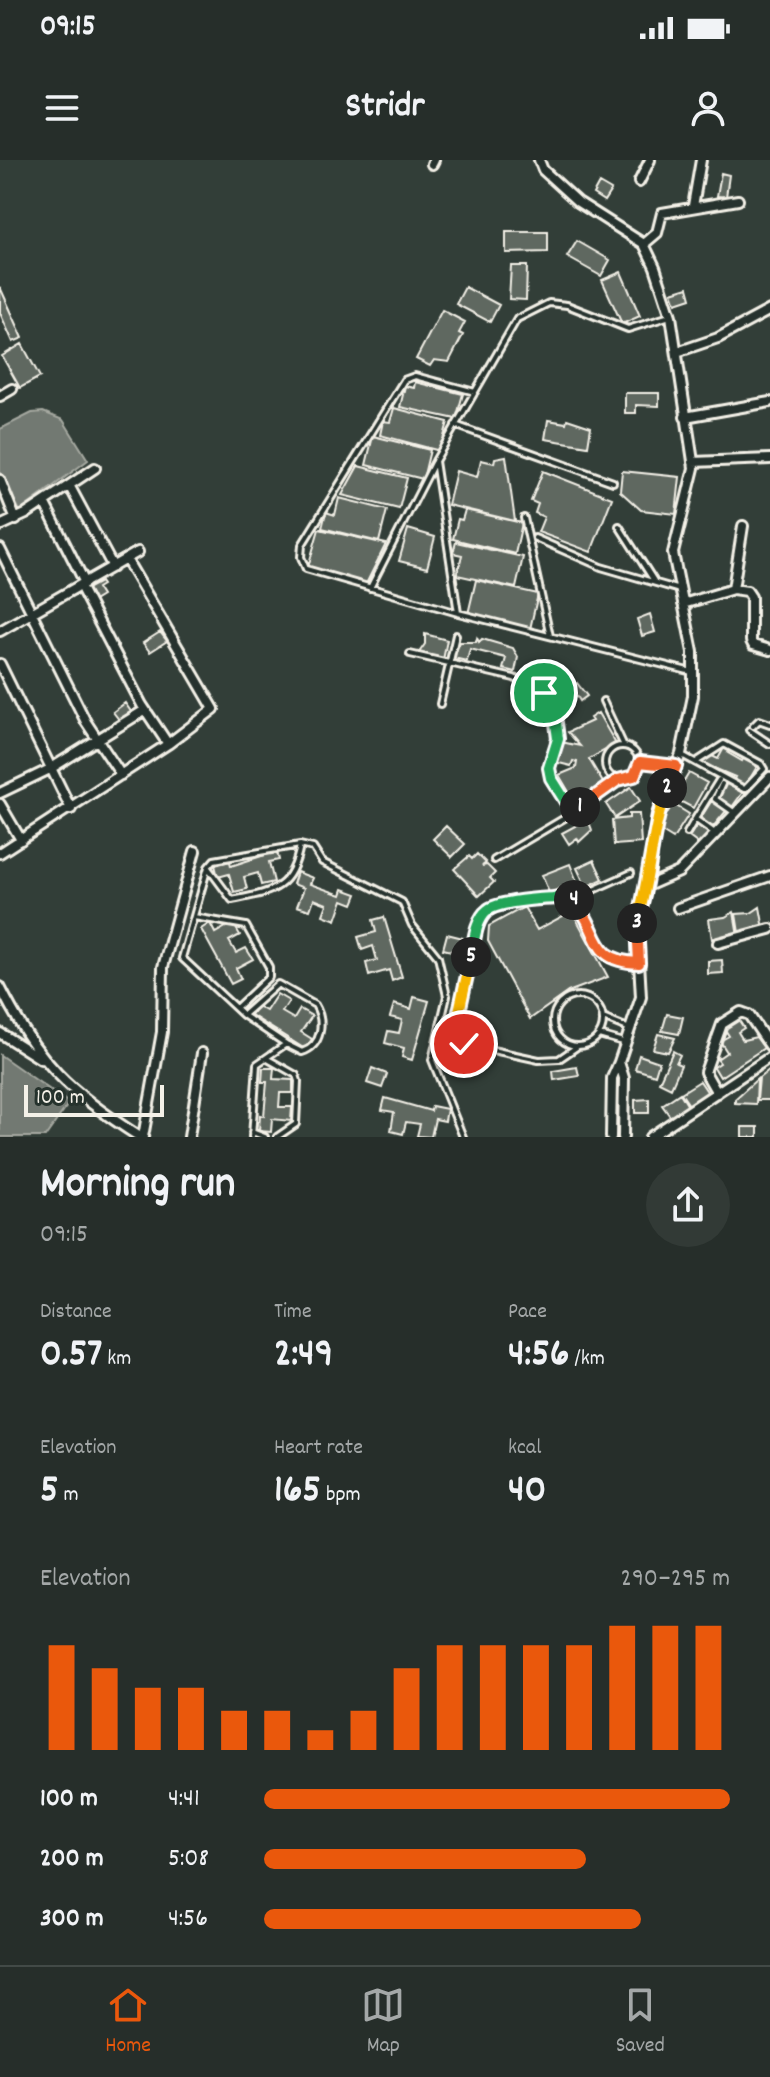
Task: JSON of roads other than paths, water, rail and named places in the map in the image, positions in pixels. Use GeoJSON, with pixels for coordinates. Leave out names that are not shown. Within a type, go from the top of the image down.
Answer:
{"type":"FeatureCollection","features":[{"type":"Feature","properties":{"kind":"street"},"geometry":{"type":"LineString","coordinates":[[539,160],[543,170],[578,202],[644,244],[671,316],[685,417],[698,462],[673,553],[695,672],[681,754],[657,814],[647,886],[637,925],[641,997],[612,1078],[611,1137]]}},
{"type":"Feature","properties":{"kind":"street"},"geometry":{"type":"LineString","coordinates":[[639,182],[650,160]]}},
{"type":"Feature","properties":{"kind":"street"},"geometry":{"type":"LineString","coordinates":[[693,206],[701,160]]}},
{"type":"Feature","properties":{"kind":"street"},"geometry":{"type":"LineString","coordinates":[[644,244],[657,233],[662,213],[738,200]]}},
{"type":"Feature","properties":{"kind":"street"},"geometry":{"type":"LineString","coordinates":[[677,352],[718,338],[770,310]]}},
{"type":"Feature","properties":{"kind":"street"},"geometry":{"type":"LineString","coordinates":[[0,396],[12,389]]}},
{"type":"Feature","properties":{"kind":"street"},"geometry":{"type":"LineString","coordinates":[[685,417],[770,402]]}},
{"type":"Feature","properties":{"kind":"street"},"geometry":{"type":"LineString","coordinates":[[698,462],[770,459]]}},
{"type":"Feature","properties":{"kind":"street"},"geometry":{"type":"LineString","coordinates":[[0,526],[16,520],[95,468]]}},
{"type":"Feature","properties":{"kind":"street"},"geometry":{"type":"LineString","coordinates":[[0,480],[16,520]]}},
{"type":"Feature","properties":{"kind":"street"},"geometry":{"type":"LineString","coordinates":[[70,487],[113,567]]}},
{"type":"Feature","properties":{"kind":"street"},"geometry":{"type":"LineString","coordinates":[[44,502],[145,710],[168,744]]}},
{"type":"Feature","properties":{"kind":"street"},"geometry":{"type":"LineString","coordinates":[[733,589],[743,526]]}},
{"type":"Feature","properties":{"kind":"street"},"geometry":{"type":"LineString","coordinates":[[0,549],[96,737],[121,775]]}},
{"type":"Feature","properties":{"kind":"street"},"geometry":{"type":"LineString","coordinates":[[0,631],[138,552]]}},
{"type":"Feature","properties":{"kind":"street"},"geometry":{"type":"LineString","coordinates":[[0,853],[168,744],[214,709],[126,559]]}},
{"type":"Feature","properties":{"kind":"street"},"geometry":{"type":"LineString","coordinates":[[683,604],[733,589],[747,591],[751,597],[751,641],[753,645],[770,650]]}},
{"type":"Feature","properties":{"kind":"street"},"geometry":{"type":"LineString","coordinates":[[0,664],[71,809]]}},
{"type":"Feature","properties":{"kind":"street"},"geometry":{"type":"LineString","coordinates":[[0,793],[50,769],[96,737],[145,710]]}},
{"type":"Feature","properties":{"kind":"street"},"geometry":{"type":"LineString","coordinates":[[647,886],[663,881],[716,834],[749,792],[770,777]]}},
{"type":"Feature","properties":{"kind":"street"},"geometry":{"type":"LineString","coordinates":[[0,804],[21,840]]}},
{"type":"Feature","properties":{"kind":"street"},"geometry":{"type":"LineString","coordinates":[[0,1033],[41,1059],[87,1103],[141,1137],[162,1032],[163,967],[195,851]]}},
{"type":"Feature","properties":{"kind":"street"},"geometry":{"type":"LineString","coordinates":[[678,908],[770,876]]}},
{"type":"Feature","properties":{"kind":"street"},"geometry":{"type":"LineString","coordinates":[[718,943],[770,929]]}},
{"type":"Feature","properties":{"kind":"street"},"geometry":{"type":"LineString","coordinates":[[0,987],[41,1059]]}},
{"type":"Feature","properties":{"kind":"street"},"geometry":{"type":"LineString","coordinates":[[717,1093],[705,1072],[722,1024],[741,1012],[749,1015],[770,1046]]}},
{"type":"Feature","properties":{"kind":"street"},"geometry":{"type":"LineString","coordinates":[[189,1137],[202,1053]]}},
{"type":"Feature","properties":{"kind":"street"},"geometry":{"type":"LineString","coordinates":[[650,1137],[770,1057]]}},
{"type":"Feature","properties":{"kind":"street"},"geometry":{"type":"LineString","coordinates":[[619,1062],[624,1078],[623,1137]]}},
{"type":"Feature","properties":{"kind":"street"},"geometry":{"type":"LineString","coordinates":[[612,1078],[624,1078]]}},
{"type":"Feature","properties":{"kind":"lane"},"geometry":{"type":"LineString","coordinates":[[370,588],[435,461],[517,319],[533,308],[549,303],[567,305],[628,329],[671,316]]}},
{"type":"Feature","properties":{"kind":"lane"},"geometry":{"type":"LineString","coordinates":[[475,392],[415,376],[404,380],[302,545],[301,557],[306,569],[458,613],[695,672]]}},
{"type":"Feature","properties":{"kind":"lane"},"geometry":{"type":"LineString","coordinates":[[455,425],[613,482]]}},
{"type":"Feature","properties":{"kind":"lane"},"geometry":{"type":"LineString","coordinates":[[435,461],[458,613]]}},
{"type":"Feature","properties":{"kind":"lane"},"geometry":{"type":"LineString","coordinates":[[524,518],[550,636]]}},
{"type":"Feature","properties":{"kind":"lane"},"geometry":{"type":"LineString","coordinates":[[619,526],[655,582]]}},
{"type":"Feature","properties":{"kind":"lane"},"geometry":{"type":"LineString","coordinates":[[535,538],[601,567],[680,590]]}},
{"type":"Feature","properties":{"kind":"lane"},"geometry":{"type":"LineString","coordinates":[[440,704],[456,635]]}},
{"type":"Feature","properties":{"kind":"lane"},"geometry":{"type":"LineString","coordinates":[[410,654],[514,678],[544,693],[555,715],[558,739],[549,768],[551,778],[573,813]]}},
{"type":"Feature","properties":{"kind":"lane"},"geometry":{"type":"LineString","coordinates":[[603,701],[624,746]]}},
{"type":"Feature","properties":{"kind":"lane"},"geometry":{"type":"LineString","coordinates":[[770,724],[759,720],[751,728],[770,744]]}},
{"type":"Feature","properties":{"kind":"lane"},"geometry":{"type":"LineString","coordinates":[[681,754],[749,792],[764,769],[761,764],[724,744],[696,762]]}},
{"type":"Feature","properties":{"kind":"lane"},"geometry":{"type":"LineString","coordinates":[[494,860],[573,813],[618,780],[634,776],[640,762],[635,751],[624,746],[613,748],[606,757],[608,774],[618,780]]}},
{"type":"Feature","properties":{"kind":"lane"},"geometry":{"type":"LineString","coordinates":[[640,762],[676,766]]}},
{"type":"Feature","properties":{"kind":"lane"},"geometry":{"type":"LineString","coordinates":[[687,833],[721,782],[715,799],[735,813]]}},
{"type":"Feature","properties":{"kind":"lane"},"geometry":{"type":"LineString","coordinates":[[695,819],[716,834]]}},
{"type":"Feature","properties":{"kind":"lane"},"geometry":{"type":"LineString","coordinates":[[208,867],[232,900],[275,892],[286,881],[300,845]]}},
{"type":"Feature","properties":{"kind":"lane"},"geometry":{"type":"LineString","coordinates":[[243,1015],[278,984],[315,1005],[320,1032],[314,1045],[302,1052],[286,1044],[243,1015],[182,958],[208,867],[214,860],[300,845],[313,848],[322,862],[402,902],[412,925],[438,957],[447,996],[432,1060],[463,1137]]}},
{"type":"Feature","properties":{"kind":"lane"},"geometry":{"type":"LineString","coordinates":[[578,1046],[559,1059],[539,1060],[464,1044],[455,1030],[476,934],[488,909],[508,903],[573,899],[631,873]]}},
{"type":"Feature","properties":{"kind":"lane"},"geometry":{"type":"LineString","coordinates":[[573,899],[609,959],[639,963]]}},
{"type":"Feature","properties":{"kind":"lane"},"geometry":{"type":"LineString","coordinates":[[194,917],[246,926],[269,967],[269,977],[236,1008]]}},
{"type":"Feature","properties":{"kind":"lane"},"geometry":{"type":"LineString","coordinates":[[583,996],[598,1004],[603,1018],[599,1035],[586,1045],[578,1046],[562,1041],[553,1026],[560,1003],[583,996]]}},
{"type":"Feature","properties":{"kind":"lane"},"geometry":{"type":"LineString","coordinates":[[603,1018],[630,1029]]}},
{"type":"Feature","properties":{"kind":"lane"},"geometry":{"type":"LineString","coordinates":[[599,1035],[623,1042]]}},
{"type":"Feature","properties":{"kind":"lane"},"geometry":{"type":"LineString","coordinates":[[265,1137],[252,1134],[256,1070],[266,1058],[286,1044]]}},
{"type":"Feature","properties":{"kind":"lane"},"geometry":{"type":"LineString","coordinates":[[266,1058],[296,1075],[298,1081],[296,1124],[277,1137]]}}]}
